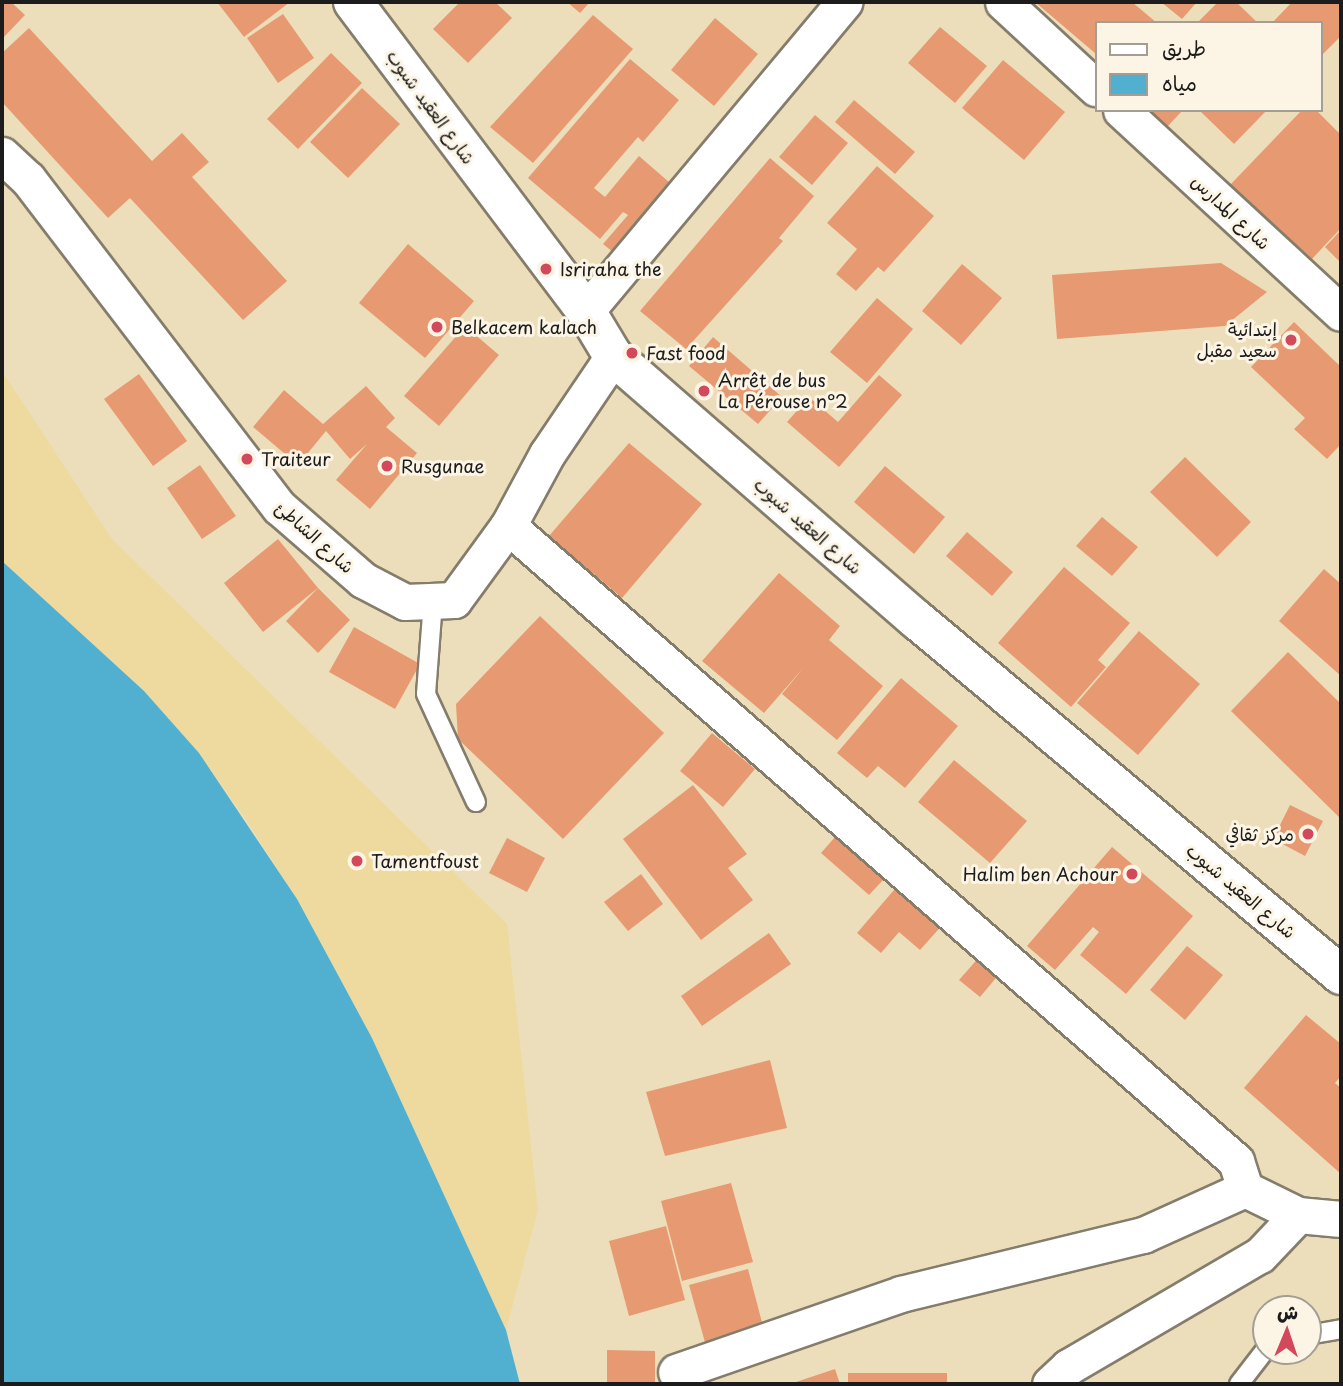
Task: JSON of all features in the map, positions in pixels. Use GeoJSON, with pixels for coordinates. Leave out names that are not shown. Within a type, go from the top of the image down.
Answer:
{"type":"FeatureCollection","features":[{"type":"Feature","properties":{"kind":"main road","name":"شارع العقيد شبوب"},"geometry":{"type":"LineString","coordinates":[[353,2],[586,311],[613,356],[906,611],[1341,975]]}},
{"type":"Feature","properties":{"kind":"street"},"geometry":{"type":"LineString","coordinates":[[586,311],[844,2]]}},
{"type":"Feature","properties":{"kind":"street"},"geometry":{"type":"LineString","coordinates":[[1003,2],[1094,86]]}},
{"type":"Feature","properties":{"kind":"street","name":"شارع المدارس"},"geometry":{"type":"LineString","coordinates":[[1123,112],[1341,313]]}},
{"type":"Feature","properties":{"kind":"street","name":"شارع الشاطئ"},"geometry":{"type":"LineString","coordinates":[[2,155],[28,179],[279,507],[363,580],[405,602],[454,600],[508,526],[547,454],[613,356]]}},
{"type":"Feature","properties":{"kind":"street"},"geometry":{"type":"LineString","coordinates":[[508,526],[1236,1161],[1261,1255]]}},
{"type":"Feature","properties":{"kind":"street"},"geometry":{"type":"LineString","coordinates":[[1245,1189],[1298,1215],[1341,1219]]}},
{"type":"Feature","properties":{"kind":"street"},"geometry":{"type":"LineString","coordinates":[[676,1372],[901,1294],[1143,1235],[1245,1189]]}},
{"type":"Feature","properties":{"kind":"street"},"geometry":{"type":"LineString","coordinates":[[1050,1384],[1068,1367],[1261,1255],[1298,1215]]}},
{"type":"Feature","properties":{"kind":"lane"},"geometry":{"type":"LineString","coordinates":[[433,601],[426,694],[475,802]]}},
{"type":"Feature","properties":{"kind":"lane"},"geometry":{"type":"LineString","coordinates":[[1322,1332],[1341,1329]]}},
{"type":"Feature","properties":{"kind":"lane"},"geometry":{"type":"LineString","coordinates":[[1239,1384],[1254,1365]]}},
{"type":"Feature","properties":{"kind":"sand","name":"Tamentfoust"},"geometry":{"type":"Polygon","coordinates":[[[2,371],[112,539],[507,924],[538,1210],[506,1330],[372,1038],[297,899],[248,823],[199,753],[144,691],[2,561],[2,371]]]}},
{"type":"Feature","properties":{"kind":"water"},"geometry":{"type":"Polygon","coordinates":[[[2,561],[144,691],[199,753],[297,899],[372,1038],[506,1330],[520,1384],[2,1384],[2,561]]]}},
{"type":"Feature","properties":{"kind":"building"},"geometry":{"type":"Polygon","coordinates":[[[2,2],[11,2],[25,15],[2,39],[2,2]]]}},
{"type":"Feature","properties":{"kind":"building"},"geometry":{"type":"Polygon","coordinates":[[[217,2],[290,2],[244,37],[217,2]]]}},
{"type":"Feature","properties":{"kind":"building"},"geometry":{"type":"Polygon","coordinates":[[[460,2],[495,2],[512,18],[468,63],[433,29],[460,2]]]}},
{"type":"Feature","properties":{"kind":"building"},"geometry":{"type":"Polygon","coordinates":[[[567,2],[590,2],[580,13],[567,2]]]}},
{"type":"Feature","properties":{"kind":"building"},"geometry":{"type":"Polygon","coordinates":[[[1035,2],[1132,2],[1155,21],[1094,21],[1094,52],[1035,2]]]}},
{"type":"Feature","properties":{"kind":"building"},"geometry":{"type":"Polygon","coordinates":[[[1161,2],[1197,2],[1182,19],[1161,2]]]}},
{"type":"Feature","properties":{"kind":"building"},"geometry":{"type":"Polygon","coordinates":[[[1218,2],[1236,2],[1256,21],[1199,21],[1218,2]]]}},
{"type":"Feature","properties":{"kind":"building"},"geometry":{"type":"Polygon","coordinates":[[[1292,2],[1341,2],[1341,36],[1322,55],[1322,21],[1274,21],[1292,2]]]}},
{"type":"Feature","properties":{"kind":"building"},"geometry":{"type":"Polygon","coordinates":[[[283,14],[314,58],[278,83],[247,38],[283,14]]]}},
{"type":"Feature","properties":{"kind":"building"},"geometry":{"type":"Polygon","coordinates":[[[593,15],[633,49],[533,163],[490,127],[593,15]]]}},
{"type":"Feature","properties":{"kind":"building"},"geometry":{"type":"Polygon","coordinates":[[[715,18],[758,54],[714,106],[671,70],[715,18]]]}},
{"type":"Feature","properties":{"kind":"building"},"geometry":{"type":"Polygon","coordinates":[[[940,27],[987,66],[955,103],[908,63],[940,27]]]}},
{"type":"Feature","properties":{"kind":"building"},"geometry":{"type":"Polygon","coordinates":[[[29,28],[152,161],[182,133],[209,162],[192,177],[287,281],[243,320],[130,198],[108,218],[2,102],[2,53],[29,28]]]}},
{"type":"Feature","properties":{"kind":"building"},"geometry":{"type":"Polygon","coordinates":[[[331,53],[362,83],[298,149],[267,119],[331,53]]]}},
{"type":"Feature","properties":{"kind":"building"},"geometry":{"type":"Polygon","coordinates":[[[630,59],[679,100],[643,142],[638,137],[594,188],[605,197],[639,156],[677,189],[619,257],[603,244],[628,215],[623,212],[600,239],[528,178],[630,59]]]}},
{"type":"Feature","properties":{"kind":"building"},"geometry":{"type":"Polygon","coordinates":[[[1003,60],[1065,112],[1024,160],[962,108],[1003,60]]]}},
{"type":"Feature","properties":{"kind":"building"},"geometry":{"type":"Polygon","coordinates":[[[362,88],[400,124],[348,178],[310,142],[362,88]]]}},
{"type":"Feature","properties":{"kind":"building"},"geometry":{"type":"Polygon","coordinates":[[[854,100],[915,152],[895,174],[835,122],[854,100]]]}},
{"type":"Feature","properties":{"kind":"building"},"geometry":{"type":"Polygon","coordinates":[[[1152,112],[1181,112],[1167,127],[1152,112]]]}},
{"type":"Feature","properties":{"kind":"building"},"geometry":{"type":"Polygon","coordinates":[[[1201,112],[1265,112],[1234,144],[1201,112]]]}},
{"type":"Feature","properties":{"kind":"building"},"geometry":{"type":"Polygon","coordinates":[[[1300,112],[1318,112],[1341,135],[1341,228],[1312,259],[1230,185],[1300,112]]]}},
{"type":"Feature","properties":{"kind":"building"},"geometry":{"type":"Polygon","coordinates":[[[815,115],[848,143],[812,185],[779,157],[815,115]]]}},
{"type":"Feature","properties":{"kind":"building"},"geometry":{"type":"Polygon","coordinates":[[[770,158],[814,196],[779,238],[783,241],[686,349],[640,311],[770,158]]]}},
{"type":"Feature","properties":{"kind":"building"},"geometry":{"type":"Polygon","coordinates":[[[877,166],[934,216],[884,272],[878,267],[856,291],[836,274],[857,249],[827,223],[877,166]]]}},
{"type":"Feature","properties":{"kind":"building"},"geometry":{"type":"Polygon","coordinates":[[[1341,230],[1341,263],[1325,247],[1341,230]]]}},
{"type":"Feature","properties":{"kind":"building"},"geometry":{"type":"Polygon","coordinates":[[[408,244],[474,301],[425,358],[359,303],[408,244]]]}},
{"type":"Feature","properties":{"kind":"building"},"geometry":{"type":"Polygon","coordinates":[[[1221,263],[1267,292],[1225,326],[1057,339],[1052,275],[1221,263]]]}},
{"type":"Feature","properties":{"kind":"building"},"geometry":{"type":"Polygon","coordinates":[[[962,264],[1002,298],[961,345],[922,311],[962,264]]]}},
{"type":"Feature","properties":{"kind":"building"},"geometry":{"type":"Polygon","coordinates":[[[877,298],[913,329],[867,383],[830,352],[877,298]]]}},
{"type":"Feature","properties":{"kind":"building"},"geometry":{"type":"Polygon","coordinates":[[[1294,322],[1341,367],[1341,444],[1327,459],[1294,429],[1305,418],[1251,367],[1294,322]]]}},
{"type":"Feature","properties":{"kind":"building"},"geometry":{"type":"Polygon","coordinates":[[[465,326],[499,355],[439,426],[404,396],[465,326]]]}},
{"type":"Feature","properties":{"kind":"building"},"geometry":{"type":"Polygon","coordinates":[[[713,337],[782,397],[758,424],[689,366],[713,337]]]}},
{"type":"Feature","properties":{"kind":"building"},"geometry":{"type":"Polygon","coordinates":[[[139,374],[187,441],[153,466],[104,399],[139,374]]]}},
{"type":"Feature","properties":{"kind":"building"},"geometry":{"type":"Polygon","coordinates":[[[879,375],[902,395],[839,467],[787,422],[809,397],[838,422],[879,375]]]}},
{"type":"Feature","properties":{"kind":"building"},"geometry":{"type":"Polygon","coordinates":[[[366,386],[395,418],[386,427],[417,453],[370,509],[336,480],[367,444],[350,459],[326,431],[298,465],[253,427],[284,390],[323,424],[366,386]]]}},
{"type":"Feature","properties":{"kind":"building"},"geometry":{"type":"Polygon","coordinates":[[[629,443],[702,504],[622,598],[549,536],[629,443]]]}},
{"type":"Feature","properties":{"kind":"building"},"geometry":{"type":"Polygon","coordinates":[[[1185,457],[1251,522],[1217,557],[1150,492],[1185,457]]]}},
{"type":"Feature","properties":{"kind":"building"},"geometry":{"type":"Polygon","coordinates":[[[200,465],[236,516],[202,539],[167,488],[200,465]]]}},
{"type":"Feature","properties":{"kind":"building"},"geometry":{"type":"Polygon","coordinates":[[[885,466],[945,517],[914,554],[854,502],[885,466]]]}},
{"type":"Feature","properties":{"kind":"building"},"geometry":{"type":"Polygon","coordinates":[[[1102,517],[1138,547],[1112,576],[1076,546],[1102,517]]]}},
{"type":"Feature","properties":{"kind":"building"},"geometry":{"type":"Polygon","coordinates":[[[967,532],[1013,572],[992,596],[946,556],[967,532]]]}},
{"type":"Feature","properties":{"kind":"building"},"geometry":{"type":"Polygon","coordinates":[[[278,539],[318,588],[263,632],[224,583],[278,539]]]}},
{"type":"Feature","properties":{"kind":"building"},"geometry":{"type":"Polygon","coordinates":[[[1064,567],[1130,623],[1098,660],[1106,667],[1071,707],[998,643],[1064,567]]]}},
{"type":"Feature","properties":{"kind":"building"},"geometry":{"type":"Polygon","coordinates":[[[1324,569],[1341,584],[1341,676],[1279,621],[1324,569]]]}},
{"type":"Feature","properties":{"kind":"building"},"geometry":{"type":"Polygon","coordinates":[[[779,573],[840,626],[829,640],[883,686],[837,740],[782,694],[804,667],[764,713],[702,661],[779,573]]]}},
{"type":"Feature","properties":{"kind":"building"},"geometry":{"type":"Polygon","coordinates":[[[318,588],[350,620],[318,653],[286,621],[318,588]]]}},
{"type":"Feature","properties":{"kind":"building"},"geometry":{"type":"Polygon","coordinates":[[[540,616],[664,733],[563,839],[458,739],[456,704],[540,616]]]}},
{"type":"Feature","properties":{"kind":"building"},"geometry":{"type":"Polygon","coordinates":[[[354,627],[420,664],[395,709],[329,672],[354,627]]]}},
{"type":"Feature","properties":{"kind":"building"},"geometry":{"type":"Polygon","coordinates":[[[1139,631],[1200,684],[1138,755],[1077,703],[1139,631]]]}},
{"type":"Feature","properties":{"kind":"building"},"geometry":{"type":"Polygon","coordinates":[[[1288,652],[1341,704],[1341,819],[1231,711],[1288,652]]]}},
{"type":"Feature","properties":{"kind":"building"},"geometry":{"type":"Polygon","coordinates":[[[901,678],[958,726],[905,788],[878,766],[867,778],[837,753],[901,678]]]}},
{"type":"Feature","properties":{"kind":"building"},"geometry":{"type":"Polygon","coordinates":[[[712,733],[755,769],[723,807],[680,771],[712,733]]]}},
{"type":"Feature","properties":{"kind":"building"},"geometry":{"type":"Polygon","coordinates":[[[954,760],[1027,821],[990,863],[918,802],[954,760]]]}},
{"type":"Feature","properties":{"kind":"building"},"geometry":{"type":"Polygon","coordinates":[[[693,785],[747,854],[728,868],[753,900],[701,940],[623,839],[693,785]]]}},
{"type":"Feature","properties":{"kind":"building"},"geometry":{"type":"Polygon","coordinates":[[[1290,805],[1323,821],[1305,856],[1273,839],[1290,805]]]}},
{"type":"Feature","properties":{"kind":"building"},"geometry":{"type":"Polygon","coordinates":[[[835,837],[884,879],[869,895],[821,853],[835,837]]]}},
{"type":"Feature","properties":{"kind":"building"},"geometry":{"type":"Polygon","coordinates":[[[507,838],[545,858],[527,892],[489,873],[507,838]]]}},
{"type":"Feature","properties":{"kind":"building"},"geometry":{"type":"Polygon","coordinates":[[[1112,847],[1193,916],[1126,994],[1080,955],[1099,932],[1093,927],[1055,970],[1027,946],[1112,847]]]}},
{"type":"Feature","properties":{"kind":"building"},"geometry":{"type":"Polygon","coordinates":[[[641,874],[663,904],[628,931],[604,902],[641,874]]]}},
{"type":"Feature","properties":{"kind":"building"},"geometry":{"type":"Polygon","coordinates":[[[900,883],[945,922],[920,950],[899,932],[881,953],[857,933],[900,883]]]}},
{"type":"Feature","properties":{"kind":"building"},"geometry":{"type":"Polygon","coordinates":[[[769,933],[791,964],[702,1026],[681,996],[769,933]]]}},
{"type":"Feature","properties":{"kind":"building"},"geometry":{"type":"Polygon","coordinates":[[[1187,946],[1223,975],[1185,1020],[1150,990],[1187,946]]]}},
{"type":"Feature","properties":{"kind":"building"},"geometry":{"type":"Polygon","coordinates":[[[981,955],[1001,972],[980,997],[959,980],[981,955]]]}},
{"type":"Feature","properties":{"kind":"building"},"geometry":{"type":"Polygon","coordinates":[[[1306,1015],[1341,1044],[1341,1076],[1335,1083],[1341,1088],[1341,1174],[1244,1088],[1306,1015]]]}},
{"type":"Feature","properties":{"kind":"building"},"geometry":{"type":"Polygon","coordinates":[[[770,1060],[787,1128],[665,1156],[646,1092],[770,1060]]]}},
{"type":"Feature","properties":{"kind":"building"},"geometry":{"type":"Polygon","coordinates":[[[731,1183],[753,1262],[682,1281],[661,1201],[731,1183]]]}},
{"type":"Feature","properties":{"kind":"building"},"geometry":{"type":"Polygon","coordinates":[[[666,1226],[685,1300],[629,1316],[609,1241],[666,1226]]]}},
{"type":"Feature","properties":{"kind":"building"},"geometry":{"type":"Polygon","coordinates":[[[748,1269],[764,1330],[706,1346],[689,1285],[748,1269]]]}},
{"type":"Feature","properties":{"kind":"building"},"geometry":{"type":"Polygon","coordinates":[[[607,1350],[655,1351],[655,1384],[607,1384],[607,1350]]]}},
{"type":"Feature","properties":{"kind":"building"},"geometry":{"type":"Polygon","coordinates":[[[835,1369],[840,1384],[790,1384],[835,1369]]]}},
{"type":"Feature","properties":{"kind":"building"},"geometry":{"type":"Polygon","coordinates":[[[848,1373],[947,1373],[947,1384],[848,1384],[848,1373]]]}},
{"type":"Feature","properties":{"kind":"place","name":"Isriraha the"},"geometry":{"type":"Point","coordinates":[546,269]}},
{"type":"Feature","properties":{"kind":"place","name":"Belkacem kalach"},"geometry":{"type":"Point","coordinates":[437,327]}},
{"type":"Feature","properties":{"kind":"place","name":"إبتدائية سعيد مقبل"},"geometry":{"type":"Point","coordinates":[1291,340]}},
{"type":"Feature","properties":{"kind":"place","name":"Fast food"},"geometry":{"type":"Point","coordinates":[632,353]}},
{"type":"Feature","properties":{"kind":"place","name":"Arrêt de bus La Pérouse n°2"},"geometry":{"type":"Point","coordinates":[704,391]}},
{"type":"Feature","properties":{"kind":"place","name":"Traiteur"},"geometry":{"type":"Point","coordinates":[247,459]}},
{"type":"Feature","properties":{"kind":"place","name":"Rusgunae"},"geometry":{"type":"Point","coordinates":[387,466]}},
{"type":"Feature","properties":{"kind":"place","name":"مركز ثقافي"},"geometry":{"type":"Point","coordinates":[1308,834]}},
{"type":"Feature","properties":{"kind":"place","name":"Tamentfoust"},"geometry":{"type":"Point","coordinates":[357,861]}},
{"type":"Feature","properties":{"kind":"place","name":"Halim ben Achour"},"geometry":{"type":"Point","coordinates":[1132,874]}}]}
